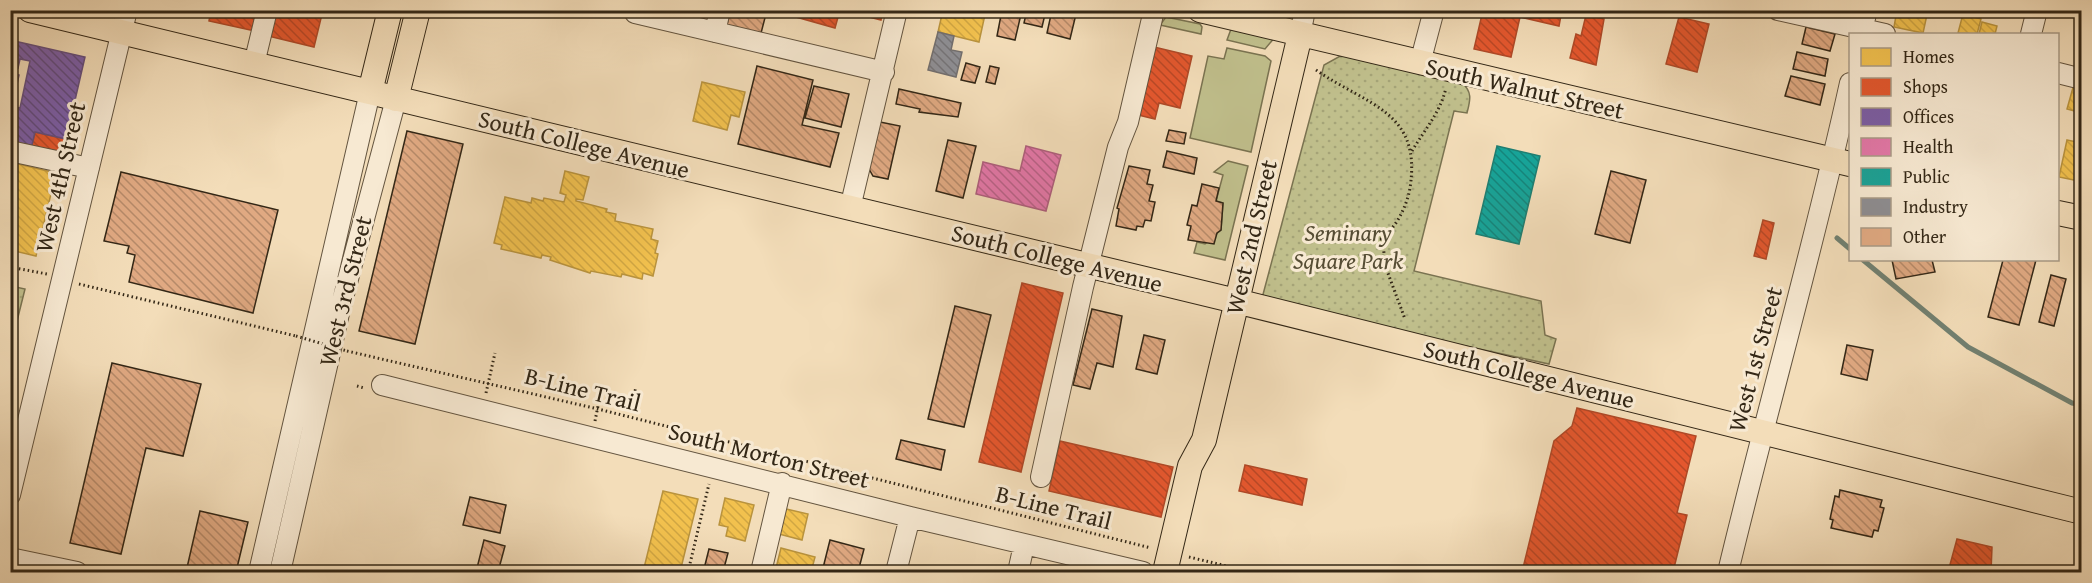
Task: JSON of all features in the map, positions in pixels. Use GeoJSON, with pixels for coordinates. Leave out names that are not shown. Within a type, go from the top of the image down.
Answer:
{"type":"FeatureCollection","features":[{"type":"Feature","properties":{"kind":"main road","name":"South College Avenue"},"geometry":{"type":"LineString","coordinates":[[30,10],[124,21],[254,64],[1236,301],[2082,512]]}},
{"type":"Feature","properties":{"kind":"main road","name":"West 3rd Street"},"geometry":{"type":"LineString","coordinates":[[370,93],[390,10]]}},
{"type":"Feature","properties":{"kind":"main road","name":"West 3rd Street"},"geometry":{"type":"LineString","coordinates":[[396,99],[418,10]]}},
{"type":"Feature","properties":{"kind":"main road","name":"South Walnut Street"},"geometry":{"type":"LineString","coordinates":[[1200,10],[1842,162]]}},
{"type":"Feature","properties":{"kind":"main road","name":"West 2nd Street"},"geometry":{"type":"LineString","coordinates":[[1176,563],[1184,530],[1207,469],[1204,440],[1300,35]]}},
{"type":"Feature","properties":{"kind":"main road"},"geometry":{"type":"LineString","coordinates":[[2059,213],[2082,218]]}},
{"type":"Feature","properties":{"kind":"street"},"geometry":{"type":"LineString","coordinates":[[254,64],[267,10]]}},
{"type":"Feature","properties":{"kind":"street"},"geometry":{"type":"LineString","coordinates":[[715,32],[720,10]]}},
{"type":"Feature","properties":{"kind":"street"},"geometry":{"type":"LineString","coordinates":[[850,208],[897,10]]}},
{"type":"Feature","properties":{"kind":"street"},"geometry":{"type":"LineString","coordinates":[[1041,477],[1088,266],[1118,147],[1128,122],[1154,10]]}},
{"type":"Feature","properties":{"kind":"street"},"geometry":{"type":"LineString","coordinates":[[1300,35],[1305,10]]}},
{"type":"Feature","properties":{"kind":"street"},"geometry":{"type":"LineString","coordinates":[[1420,63],[1434,10]]}},
{"type":"Feature","properties":{"kind":"street"},"geometry":{"type":"LineString","coordinates":[[1778,10],[1864,25],[1883,33]]}},
{"type":"Feature","properties":{"kind":"street"},"geometry":{"type":"LineString","coordinates":[[2031,33],[2037,10]]}},
{"type":"Feature","properties":{"kind":"street"},"geometry":{"type":"LineString","coordinates":[[635,13],[884,72]]}},
{"type":"Feature","properties":{"kind":"street","name":"West 4th Street"},"geometry":{"type":"LineString","coordinates":[[10,495],[19,424],[62,278],[124,21]]}},
{"type":"Feature","properties":{"kind":"street"},"geometry":{"type":"LineString","coordinates":[[2059,73],[2082,79]]}},
{"type":"Feature","properties":{"kind":"street","name":"West 3rd Street"},"geometry":{"type":"LineString","coordinates":[[259,573],[370,93]]}},
{"type":"Feature","properties":{"kind":"street","name":"West 3rd Street"},"geometry":{"type":"LineString","coordinates":[[280,573],[339,309],[396,99]]}},
{"type":"Feature","properties":{"kind":"street","name":"West 1st Street"},"geometry":{"type":"LineString","coordinates":[[1728,573],[1761,432],[1842,162],[1849,101]]}},
{"type":"Feature","properties":{"kind":"street"},"geometry":{"type":"LineString","coordinates":[[10,150],[89,168]]}},
{"type":"Feature","properties":{"kind":"street","name":"South Morton Street"},"geometry":{"type":"LineString","coordinates":[[382,385],[782,483],[910,518],[1143,573]]}},
{"type":"Feature","properties":{"kind":"street"},"geometry":{"type":"LineString","coordinates":[[761,573],[782,483]]}},
{"type":"Feature","properties":{"kind":"street"},"geometry":{"type":"LineString","coordinates":[[896,573],[910,518]]}},
{"type":"Feature","properties":{"kind":"street"},"geometry":{"type":"LineString","coordinates":[[1018,573],[1024,545]]}},
{"type":"Feature","properties":{"kind":"street"},"geometry":{"type":"LineString","coordinates":[[10,558],[77,573]]}},
{"type":"Feature","properties":{"kind":"path"},"geometry":{"type":"LineString","coordinates":[[1316,70],[1389,115],[1406,135],[1412,151]]}},
{"type":"Feature","properties":{"kind":"path"},"geometry":{"type":"LineString","coordinates":[[1342,240],[1374,240],[1382,238],[1392,228],[1406,201],[1412,151],[1427,125],[1441,110],[1446,87]]}},
{"type":"Feature","properties":{"kind":"path"},"geometry":{"type":"LineString","coordinates":[[1382,238],[1386,268],[1405,320]]}},
{"type":"Feature","properties":{"kind":"path","name":"B-Line Trail"},"geometry":{"type":"LineString","coordinates":[[10,267],[296,336],[348,351],[598,409],[1176,563],[1252,573]]}},
{"type":"Feature","properties":{"kind":"path"},"geometry":{"type":"LineString","coordinates":[[481,410],[495,353]]}},
{"type":"Feature","properties":{"kind":"path"},"geometry":{"type":"LineString","coordinates":[[590,437],[600,396],[632,404],[636,387]]}},
{"type":"Feature","properties":{"kind":"path"},"geometry":{"type":"LineString","coordinates":[[688,573],[708,484]]}},
{"type":"Feature","properties":{"kind":"green space"},"geometry":{"type":"Polygon","coordinates":[[[1166,17],[1200,24],[1201,34],[1160,25],[1166,17]]]}},
{"type":"Feature","properties":{"kind":"green space"},"geometry":{"type":"Polygon","coordinates":[[[1231,29],[1275,37],[1265,49],[1227,40],[1231,29]]]}},
{"type":"Feature","properties":{"kind":"green space"},"geometry":{"type":"Polygon","coordinates":[[[1227,48],[1265,56],[1271,61],[1251,152],[1190,138],[1208,56],[1224,59],[1227,48]]]}},
{"type":"Feature","properties":{"kind":"green space","name":"Seminary Square Park"},"geometry":{"type":"Polygon","coordinates":[[[1342,55],[1462,83],[1468,90],[1470,101],[1467,113],[1454,111],[1414,271],[1541,301],[1545,335],[1556,339],[1549,364],[1261,302],[1324,65],[1342,55]]]}},
{"type":"Feature","properties":{"kind":"green space"},"geometry":{"type":"Polygon","coordinates":[[[1228,161],[1248,166],[1225,260],[1194,253],[1197,242],[1205,244],[1221,230],[1223,203],[1216,201],[1223,175],[1214,172],[1228,161]]]}},
{"type":"Feature","properties":{"kind":"green space"},"geometry":{"type":"Polygon","coordinates":[[[10,286],[25,289],[11,345],[10,286]]]}},
{"type":"Feature","properties":{"kind":"building: Homes"},"geometry":{"type":"Polygon","coordinates":[[[943,10],[986,10],[979,42],[938,32],[943,10]]]}},
{"type":"Feature","properties":{"kind":"building: Homes"},"geometry":{"type":"Polygon","coordinates":[[[1897,10],[1928,10],[1923,33],[1894,27],[1897,10]]]}},
{"type":"Feature","properties":{"kind":"building: Homes"},"geometry":{"type":"Polygon","coordinates":[[[1986,10],[1999,10],[1998,17],[1985,14],[1986,10]]]}},
{"type":"Feature","properties":{"kind":"building: Homes"},"geometry":{"type":"Polygon","coordinates":[[[1963,14],[1981,19],[1977,33],[1958,33],[1963,14]]]}},
{"type":"Feature","properties":{"kind":"building: Homes"},"geometry":{"type":"Polygon","coordinates":[[[1982,22],[1997,26],[1995,33],[1979,33],[1982,22]]]}},
{"type":"Feature","properties":{"kind":"building: Homes"},"geometry":{"type":"Polygon","coordinates":[[[702,82],[745,92],[739,117],[731,115],[727,130],[693,121],[702,82]]]}},
{"type":"Feature","properties":{"kind":"building: Homes"},"geometry":{"type":"Polygon","coordinates":[[[2074,84],[2082,86],[2082,113],[2067,109],[2074,84]]]}},
{"type":"Feature","properties":{"kind":"building: Homes"},"geometry":{"type":"Polygon","coordinates":[[[2067,140],[2082,143],[2079,181],[2059,177],[2067,140]]]}},
{"type":"Feature","properties":{"kind":"building: Homes"},"geometry":{"type":"Polygon","coordinates":[[[10,162],[56,173],[36,256],[10,250],[10,162]]]}},
{"type":"Feature","properties":{"kind":"building: Homes"},"geometry":{"type":"Polygon","coordinates":[[[565,171],[589,177],[583,200],[576,199],[576,201],[607,209],[606,212],[616,214],[615,221],[653,229],[651,239],[658,241],[655,253],[658,254],[653,276],[643,273],[642,279],[622,274],[621,277],[591,271],[590,273],[550,260],[551,257],[542,255],[541,258],[501,249],[502,245],[494,243],[505,197],[531,203],[532,198],[564,202],[566,195],[560,193],[565,171]]]}},
{"type":"Feature","properties":{"kind":"building: Homes"},"geometry":{"type":"Polygon","coordinates":[[[663,491],[698,499],[680,572],[643,572],[663,491]]]}},
{"type":"Feature","properties":{"kind":"building: Homes"},"geometry":{"type":"Polygon","coordinates":[[[725,498],[754,505],[745,541],[726,536],[728,527],[719,525],[725,498]]]}},
{"type":"Feature","properties":{"kind":"building: Homes"},"geometry":{"type":"Polygon","coordinates":[[[782,508],[808,514],[802,540],[775,533],[782,508]]]}},
{"type":"Feature","properties":{"kind":"building: Homes"},"geometry":{"type":"Polygon","coordinates":[[[781,548],[815,557],[811,572],[775,572],[781,548]]]}},
{"type":"Feature","properties":{"kind":"building: Shops"},"geometry":{"type":"Polygon","coordinates":[[[170,10],[202,10],[201,17],[170,10]]]}},
{"type":"Feature","properties":{"kind":"building: Shops"},"geometry":{"type":"Polygon","coordinates":[[[211,10],[264,10],[259,32],[209,21],[211,10]]]}},
{"type":"Feature","properties":{"kind":"building: Shops"},"geometry":{"type":"Polygon","coordinates":[[[273,10],[323,10],[314,47],[268,36],[273,10]]]}},
{"type":"Feature","properties":{"kind":"building: Shops"},"geometry":{"type":"Polygon","coordinates":[[[771,10],[840,10],[835,28],[771,10]]]}},
{"type":"Feature","properties":{"kind":"building: Shops"},"geometry":{"type":"Polygon","coordinates":[[[862,10],[883,10],[881,20],[861,15],[862,10]]]}},
{"type":"Feature","properties":{"kind":"building: Shops"},"geometry":{"type":"Polygon","coordinates":[[[1483,10],[1562,10],[1559,26],[1520,17],[1511,57],[1474,49],[1483,10]]]}},
{"type":"Feature","properties":{"kind":"building: Shops"},"geometry":{"type":"Polygon","coordinates":[[[1586,15],[1604,19],[1596,65],[1570,58],[1576,34],[1581,36],[1586,15]]]}},
{"type":"Feature","properties":{"kind":"building: Shops"},"geometry":{"type":"Polygon","coordinates":[[[1679,17],[1709,24],[1697,72],[1666,64],[1679,17]]]}},
{"type":"Feature","properties":{"kind":"building: Shops"},"geometry":{"type":"Polygon","coordinates":[[[1154,47],[1192,56],[1180,108],[1159,103],[1155,119],[1138,115],[1154,47]]]}},
{"type":"Feature","properties":{"kind":"building: Shops"},"geometry":{"type":"Polygon","coordinates":[[[35,132],[66,139],[62,156],[31,149],[35,132]]]}},
{"type":"Feature","properties":{"kind":"building: Shops"},"geometry":{"type":"Polygon","coordinates":[[[1763,220],[1774,223],[1766,259],[1754,256],[1763,220]]]}},
{"type":"Feature","properties":{"kind":"building: Shops"},"geometry":{"type":"Polygon","coordinates":[[[1022,283],[1063,293],[1021,472],[979,462],[1022,283]]]}},
{"type":"Feature","properties":{"kind":"building: Shops"},"geometry":{"type":"Polygon","coordinates":[[[1577,408],[1696,436],[1677,513],[1687,515],[1673,572],[1522,572],[1554,441],[1572,426],[1577,408]]]}},
{"type":"Feature","properties":{"kind":"building: Shops"},"geometry":{"type":"Polygon","coordinates":[[[1060,441],[1173,467],[1161,517],[1049,491],[1060,441]]]}},
{"type":"Feature","properties":{"kind":"building: Shops"},"geometry":{"type":"Polygon","coordinates":[[[1245,465],[1307,479],[1302,505],[1239,491],[1245,465]]]}},
{"type":"Feature","properties":{"kind":"building: Shops"},"geometry":{"type":"Polygon","coordinates":[[[1957,539],[1992,547],[1991,572],[1948,572],[1957,539]]]}},
{"type":"Feature","properties":{"kind":"building: Offices"},"geometry":{"type":"Polygon","coordinates":[[[10,40],[85,57],[66,139],[35,132],[31,149],[10,144],[10,106],[20,108],[30,61],[20,59],[18,68],[13,67],[12,73],[19,75],[16,89],[10,88],[10,40]]]}},
{"type":"Feature","properties":{"kind":"building: Health"},"geometry":{"type":"Polygon","coordinates":[[[1026,146],[1061,155],[1046,211],[976,194],[983,162],[1020,171],[1026,146]]]}},
{"type":"Feature","properties":{"kind":"building: Public"},"geometry":{"type":"Polygon","coordinates":[[[1497,146],[1540,156],[1519,244],[1476,234],[1497,146]]]}},
{"type":"Feature","properties":{"kind":"building: Industry"},"geometry":{"type":"Polygon","coordinates":[[[938,32],[954,36],[951,50],[962,52],[956,77],[928,70],[938,32]]]}},
{"type":"Feature","properties":{"kind":"building: Other"},"geometry":{"type":"Polygon","coordinates":[[[631,10],[692,10],[688,25],[631,10]]]}},
{"type":"Feature","properties":{"kind":"building: Other"},"geometry":{"type":"Polygon","coordinates":[[[730,10],[767,10],[760,37],[726,29],[730,10]]]}},
{"type":"Feature","properties":{"kind":"building: Other"},"geometry":{"type":"Polygon","coordinates":[[[1002,10],[1022,10],[1015,40],[997,36],[1002,10]]]}},
{"type":"Feature","properties":{"kind":"building: Other"},"geometry":{"type":"Polygon","coordinates":[[[1027,10],[1046,10],[1042,27],[1024,23],[1027,10]]]}},
{"type":"Feature","properties":{"kind":"building: Other"},"geometry":{"type":"Polygon","coordinates":[[[1052,10],[1076,14],[1070,39],[1047,33],[1052,10]]]}},
{"type":"Feature","properties":{"kind":"building: Other"},"geometry":{"type":"Polygon","coordinates":[[[1806,27],[1835,34],[1830,51],[1802,44],[1806,27]]]}},
{"type":"Feature","properties":{"kind":"building: Other"},"geometry":{"type":"Polygon","coordinates":[[[1797,52],[1828,59],[1825,76],[1793,69],[1797,52]]]}},
{"type":"Feature","properties":{"kind":"building: Other"},"geometry":{"type":"Polygon","coordinates":[[[966,63],[980,67],[975,83],[961,80],[966,63]]]}},
{"type":"Feature","properties":{"kind":"building: Other"},"geometry":{"type":"Polygon","coordinates":[[[757,66],[813,80],[802,125],[839,133],[830,167],[738,144],[757,66]]]}},
{"type":"Feature","properties":{"kind":"building: Other"},"geometry":{"type":"Polygon","coordinates":[[[990,66],[999,68],[995,84],[986,82],[990,66]]]}},
{"type":"Feature","properties":{"kind":"building: Other"},"geometry":{"type":"Polygon","coordinates":[[[1791,76],[1825,84],[1820,105],[1785,96],[1791,76]]]}},
{"type":"Feature","properties":{"kind":"building: Other"},"geometry":{"type":"Polygon","coordinates":[[[814,86],[849,94],[841,127],[805,118],[814,86]]]}},
{"type":"Feature","properties":{"kind":"building: Other"},"geometry":{"type":"Polygon","coordinates":[[[899,89],[961,103],[958,117],[919,112],[920,109],[896,104],[899,89]]]}},
{"type":"Feature","properties":{"kind":"building: Other"},"geometry":{"type":"Polygon","coordinates":[[[880,122],[900,126],[888,179],[873,176],[869,169],[880,122]]]}},
{"type":"Feature","properties":{"kind":"building: Other"},"geometry":{"type":"Polygon","coordinates":[[[1169,130],[1186,133],[1184,144],[1166,141],[1169,130]]]}},
{"type":"Feature","properties":{"kind":"building: Other"},"geometry":{"type":"Polygon","coordinates":[[[407,131],[463,144],[415,344],[359,331],[407,131]]]}},
{"type":"Feature","properties":{"kind":"building: Other"},"geometry":{"type":"Polygon","coordinates":[[[948,140],[976,146],[963,198],[936,191],[948,140]]]}},
{"type":"Feature","properties":{"kind":"building: Other"},"geometry":{"type":"Polygon","coordinates":[[[1167,151],[1197,158],[1194,174],[1163,167],[1167,151]]]}},
{"type":"Feature","properties":{"kind":"building: Other"},"geometry":{"type":"Polygon","coordinates":[[[1129,166],[1150,170],[1147,184],[1153,185],[1149,201],[1155,202],[1151,221],[1145,220],[1143,227],[1137,226],[1136,230],[1116,226],[1119,209],[1117,208],[1129,166]]]}},
{"type":"Feature","properties":{"kind":"building: Other"},"geometry":{"type":"Polygon","coordinates":[[[1611,171],[1646,180],[1630,243],[1595,234],[1611,171]]]}},
{"type":"Feature","properties":{"kind":"building: Other"},"geometry":{"type":"Polygon","coordinates":[[[121,172],[278,210],[253,313],[129,282],[135,255],[127,253],[129,246],[104,241],[121,172]]]}},
{"type":"Feature","properties":{"kind":"building: Other"},"geometry":{"type":"Polygon","coordinates":[[[1202,184],[1219,188],[1216,201],[1223,203],[1221,230],[1217,233],[1214,244],[1188,240],[1191,226],[1187,225],[1192,205],[1197,206],[1202,184]]]}},
{"type":"Feature","properties":{"kind":"building: Other"},"geometry":{"type":"Polygon","coordinates":[[[1892,261],[1932,261],[1935,272],[1896,279],[1892,261]]]}},
{"type":"Feature","properties":{"kind":"building: Other"},"geometry":{"type":"Polygon","coordinates":[[[2003,261],[2036,261],[2019,325],[1988,317],[2003,261]]]}},
{"type":"Feature","properties":{"kind":"building: Other"},"geometry":{"type":"Polygon","coordinates":[[[2051,275],[2066,279],[2054,326],[2039,322],[2051,275]]]}},
{"type":"Feature","properties":{"kind":"building: Other"},"geometry":{"type":"Polygon","coordinates":[[[955,306],[991,315],[964,427],[928,419],[955,306]]]}},
{"type":"Feature","properties":{"kind":"building: Other"},"geometry":{"type":"Polygon","coordinates":[[[1092,309],[1122,316],[1113,367],[1097,363],[1090,389],[1073,385],[1092,309]]]}},
{"type":"Feature","properties":{"kind":"building: Other"},"geometry":{"type":"Polygon","coordinates":[[[1144,335],[1165,340],[1157,374],[1136,369],[1144,335]]]}},
{"type":"Feature","properties":{"kind":"building: Other"},"geometry":{"type":"Polygon","coordinates":[[[1847,345],[1873,350],[1867,380],[1841,374],[1847,345]]]}},
{"type":"Feature","properties":{"kind":"building: Other"},"geometry":{"type":"Polygon","coordinates":[[[112,363],[201,384],[183,456],[146,448],[121,554],[70,543],[112,363]]]}},
{"type":"Feature","properties":{"kind":"building: Other"},"geometry":{"type":"Polygon","coordinates":[[[901,440],[945,450],[941,470],[896,459],[901,440]]]}},
{"type":"Feature","properties":{"kind":"building: Other"},"geometry":{"type":"Polygon","coordinates":[[[1840,490],[1882,500],[1880,507],[1884,508],[1878,531],[1874,530],[1872,537],[1831,528],[1833,520],[1830,519],[1835,496],[1839,497],[1840,490]]]}},
{"type":"Feature","properties":{"kind":"building: Other"},"geometry":{"type":"Polygon","coordinates":[[[470,497],[506,505],[500,533],[463,525],[470,497]]]}},
{"type":"Feature","properties":{"kind":"building: Other"},"geometry":{"type":"Polygon","coordinates":[[[200,511],[248,522],[236,572],[186,572],[200,511]]]}},
{"type":"Feature","properties":{"kind":"building: Other"},"geometry":{"type":"Polygon","coordinates":[[[484,540],[505,546],[498,572],[476,572],[484,540]]]}},
{"type":"Feature","properties":{"kind":"building: Other"},"geometry":{"type":"Polygon","coordinates":[[[830,540],[864,549],[858,572],[822,572],[830,540]]]}},
{"type":"Feature","properties":{"kind":"building: Other"},"geometry":{"type":"Polygon","coordinates":[[[709,549],[728,553],[723,572],[704,569],[709,549]]]}},
{"type":"Feature","properties":{"kind":"waterway"},"geometry":{"type":"LineString","coordinates":[[1837,238],[1849,248]]}},
{"type":"Feature","properties":{"kind":"waterway"},"geometry":{"type":"LineString","coordinates":[[1864,261],[1968,347],[2072,403],[2082,405]]}}]}
